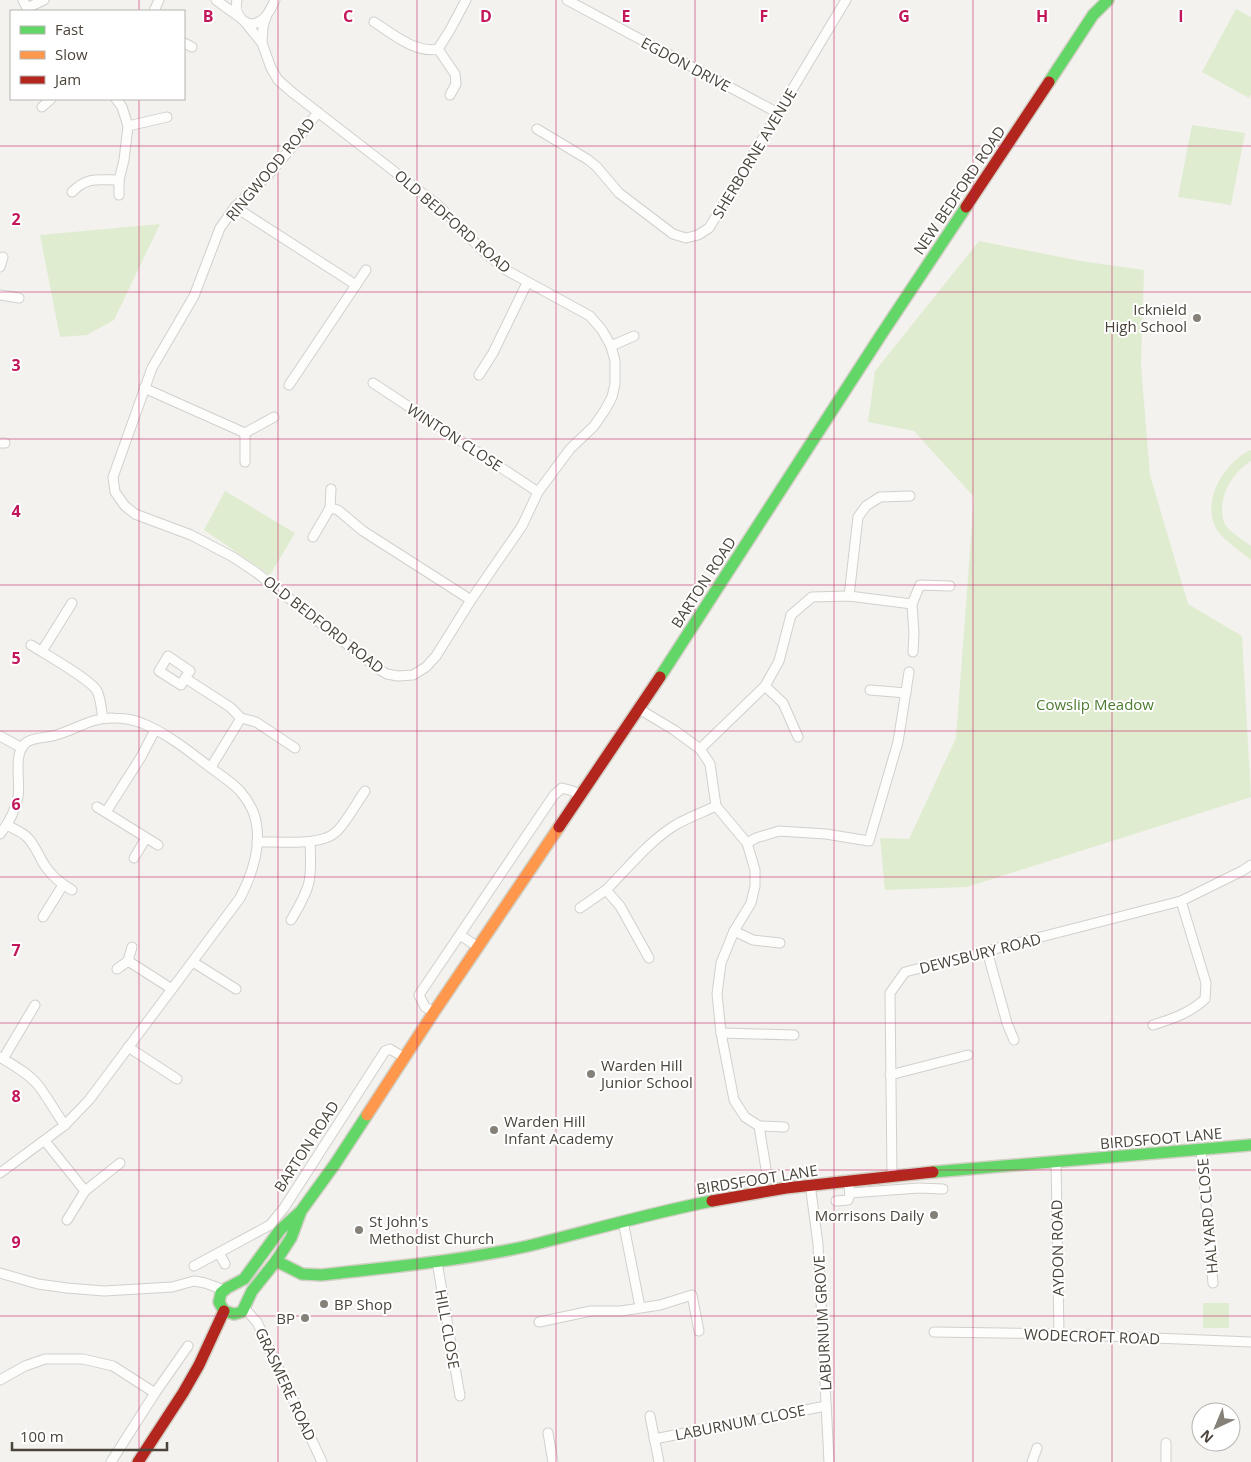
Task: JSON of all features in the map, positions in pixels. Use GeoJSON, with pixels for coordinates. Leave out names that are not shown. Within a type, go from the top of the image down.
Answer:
{"type":"FeatureCollection","features":[{"type":"Feature","properties":{"kind":"main road","name":"NEW BEDFORD ROAD"},"geometry":{"type":"LineString","coordinates":[[1094,15],[1097,0]]}},
{"type":"Feature","properties":{"kind":"main road","name":"NEW BEDFORD ROAD"},"geometry":{"type":"LineString","coordinates":[[850,383],[1094,15],[1108,0]]}},
{"type":"Feature","properties":{"kind":"main road","name":"BARTON ROAD"},"geometry":{"type":"LineString","coordinates":[[227,1288],[244,1279],[280,1230],[301,1211],[334,1164],[434,1012],[640,709],[850,383]]}},
{"type":"Feature","properties":{"kind":"main road","name":"BIRDSFOOT LANE"},"geometry":{"type":"LineString","coordinates":[[276,1261],[302,1274],[321,1275],[437,1262],[526,1246],[676,1208],[810,1184],[1251,1145]]}},
{"type":"Feature","properties":{"kind":"main road","name":"BARTON ROAD"},"geometry":{"type":"LineString","coordinates":[[246,1305],[252,1291],[276,1261],[291,1238],[301,1211]]}},
{"type":"Feature","properties":{"kind":"main road"},"geometry":{"type":"LineString","coordinates":[[234,1286],[242,1290],[245,1293],[246,1305],[242,1312],[234,1314],[224,1312],[219,1302],[221,1293],[227,1288],[234,1286]]}},
{"type":"Feature","properties":{"kind":"main road"},"geometry":{"type":"LineString","coordinates":[[138,1462],[183,1393],[199,1365],[224,1312]]}},
{"type":"Feature","properties":{"kind":"street"},"geometry":{"type":"LineString","coordinates":[[23,0],[27,8],[44,0]]}},
{"type":"Feature","properties":{"kind":"street","name":"OLD BEDFORD ROAD"},"geometry":{"type":"LineString","coordinates":[[206,542],[257,573],[377,668],[387,674],[398,676],[413,675],[426,667],[436,656],[522,526],[538,492],[570,449],[594,426],[605,410],[612,396],[615,384],[615,361],[611,346],[602,330],[590,316],[553,294],[506,270],[482,250],[439,206],[278,80],[271,68],[262,43],[242,19],[216,0]]}},
{"type":"Feature","properties":{"kind":"street"},"geometry":{"type":"LineString","coordinates":[[238,0],[236,6],[242,19],[254,24],[262,20],[267,14],[268,7],[265,0]]}},
{"type":"Feature","properties":{"kind":"street","name":"OLD BEDFORD ROAD"},"geometry":{"type":"LineString","coordinates":[[262,43],[263,27],[267,14],[275,0]]}},
{"type":"Feature","properties":{"kind":"street"},"geometry":{"type":"LineString","coordinates":[[374,22],[420,49],[432,51],[438,49],[466,0]]}},
{"type":"Feature","properties":{"kind":"street","name":"EGDON DRIVE"},"geometry":{"type":"LineString","coordinates":[[567,0],[778,113]]}},
{"type":"Feature","properties":{"kind":"street","name":"SHERBORNE AVENUE"},"geometry":{"type":"LineString","coordinates":[[537,129],[587,159],[596,166],[618,193],[673,234],[686,238],[698,235],[709,228],[846,0]]}},
{"type":"Feature","properties":{"kind":"street"},"geometry":{"type":"LineString","coordinates":[[438,49],[455,74],[456,84],[450,95]]}},
{"type":"Feature","properties":{"kind":"street"},"geometry":{"type":"LineString","coordinates":[[42,107],[50,100]]}},
{"type":"Feature","properties":{"kind":"street"},"geometry":{"type":"LineString","coordinates":[[117,100],[122,107],[128,126],[124,160],[119,180],[119,195]]}},
{"type":"Feature","properties":{"kind":"street","name":"RINGWOOD ROAD"},"geometry":{"type":"LineString","coordinates":[[206,542],[135,514],[125,506],[115,492],[113,477],[152,368],[194,296],[220,228],[235,208],[276,166],[318,112]]}},
{"type":"Feature","properties":{"kind":"street"},"geometry":{"type":"LineString","coordinates":[[128,126],[167,117]]}},
{"type":"Feature","properties":{"kind":"street"},"geometry":{"type":"LineString","coordinates":[[72,192],[79,184],[85,181],[119,180]]}},
{"type":"Feature","properties":{"kind":"street"},"geometry":{"type":"LineString","coordinates":[[235,208],[356,285]]}},
{"type":"Feature","properties":{"kind":"street"},"geometry":{"type":"LineString","coordinates":[[0,267],[3,257]]}},
{"type":"Feature","properties":{"kind":"street"},"geometry":{"type":"LineString","coordinates":[[289,385],[366,270]]}},
{"type":"Feature","properties":{"kind":"street"},"geometry":{"type":"LineString","coordinates":[[479,375],[494,353],[528,282]]}},
{"type":"Feature","properties":{"kind":"street"},"geometry":{"type":"LineString","coordinates":[[0,295],[20,298]]}},
{"type":"Feature","properties":{"kind":"street"},"geometry":{"type":"LineString","coordinates":[[611,346],[634,336]]}},
{"type":"Feature","properties":{"kind":"street","name":"WINTON CLOSE"},"geometry":{"type":"LineString","coordinates":[[373,383],[538,492]]}},
{"type":"Feature","properties":{"kind":"street"},"geometry":{"type":"LineString","coordinates":[[144,388],[245,433]]}},
{"type":"Feature","properties":{"kind":"street"},"geometry":{"type":"LineString","coordinates":[[245,433],[274,417]]}},
{"type":"Feature","properties":{"kind":"street"},"geometry":{"type":"LineString","coordinates":[[245,433],[245,462]]}},
{"type":"Feature","properties":{"kind":"street"},"geometry":{"type":"LineString","coordinates":[[313,537],[330,508],[331,489]]}},
{"type":"Feature","properties":{"kind":"street"},"geometry":{"type":"LineString","coordinates":[[849,596],[858,517],[866,506],[880,497],[910,496]]}},
{"type":"Feature","properties":{"kind":"street"},"geometry":{"type":"LineString","coordinates":[[330,508],[338,510],[363,531],[472,600]]}},
{"type":"Feature","properties":{"kind":"street"},"geometry":{"type":"LineString","coordinates":[[913,652],[912,604],[920,586],[950,586]]}},
{"type":"Feature","properties":{"kind":"street"},"geometry":{"type":"LineString","coordinates":[[700,749],[765,686],[779,662],[791,615],[812,597],[849,596],[912,604]]}},
{"type":"Feature","properties":{"kind":"street"},"geometry":{"type":"LineString","coordinates":[[42,651],[72,603]]}},
{"type":"Feature","properties":{"kind":"street"},"geometry":{"type":"LineString","coordinates":[[31,645],[86,680],[96,689],[103,718]]}},
{"type":"Feature","properties":{"kind":"street"},"geometry":{"type":"LineString","coordinates":[[747,843],[756,838],[779,831],[826,834],[869,841],[898,742],[909,672]]}},
{"type":"Feature","properties":{"kind":"street"},"geometry":{"type":"LineString","coordinates":[[185,678],[230,707],[241,718],[256,722],[295,748]]}},
{"type":"Feature","properties":{"kind":"street"},"geometry":{"type":"LineString","coordinates":[[765,686],[783,703],[798,737]]}},
{"type":"Feature","properties":{"kind":"street"},"geometry":{"type":"LineString","coordinates":[[870,690],[906,693]]}},
{"type":"Feature","properties":{"kind":"street"},"geometry":{"type":"LineString","coordinates":[[640,709],[700,749],[710,764],[716,806],[747,843],[755,870],[755,886],[751,902],[734,932],[721,963],[718,994],[721,1033],[734,1100],[745,1116],[759,1126],[784,1127]]}},
{"type":"Feature","properties":{"kind":"street"},"geometry":{"type":"LineString","coordinates":[[0,834],[15,809],[18,794],[18,758],[27,742],[46,738],[83,723],[103,718],[136,721],[186,749],[239,790],[254,812],[257,825],[256,854],[248,884],[240,898],[193,962],[89,1100],[65,1125],[0,1173]]}},
{"type":"Feature","properties":{"kind":"street"},"geometry":{"type":"LineString","coordinates":[[210,768],[241,718]]}},
{"type":"Feature","properties":{"kind":"street"},"geometry":{"type":"LineString","coordinates":[[106,812],[141,758],[155,730]]}},
{"type":"Feature","properties":{"kind":"street"},"geometry":{"type":"LineString","coordinates":[[0,736],[22,748]]}},
{"type":"Feature","properties":{"kind":"street"},"geometry":{"type":"LineString","coordinates":[[434,1012],[424,1007],[419,995],[554,795],[562,788],[573,791],[580,796]]}},
{"type":"Feature","properties":{"kind":"street"},"geometry":{"type":"LineString","coordinates":[[257,842],[310,842],[328,838],[337,831],[365,791]]}},
{"type":"Feature","properties":{"kind":"street"},"geometry":{"type":"LineString","coordinates":[[580,908],[606,890],[656,840],[676,825],[716,806]]}},
{"type":"Feature","properties":{"kind":"street"},"geometry":{"type":"LineString","coordinates":[[97,807],[158,845]]}},
{"type":"Feature","properties":{"kind":"street"},"geometry":{"type":"LineString","coordinates":[[7,825],[26,835],[44,866],[63,885],[72,890]]}},
{"type":"Feature","properties":{"kind":"street"},"geometry":{"type":"LineString","coordinates":[[134,858],[146,838]]}},
{"type":"Feature","properties":{"kind":"street"},"geometry":{"type":"LineString","coordinates":[[290,920],[307,893],[310,882],[312,867],[310,842]]}},
{"type":"Feature","properties":{"kind":"street","name":"DEWSBURY ROAD"},"geometry":{"type":"LineString","coordinates":[[892,1176],[890,993],[905,972],[1181,901],[1251,865]]}},
{"type":"Feature","properties":{"kind":"street"},"geometry":{"type":"LineString","coordinates":[[43,917],[63,885]]}},
{"type":"Feature","properties":{"kind":"street"},"geometry":{"type":"LineString","coordinates":[[606,890],[620,906],[649,958]]}},
{"type":"Feature","properties":{"kind":"street"},"geometry":{"type":"LineString","coordinates":[[1152,1025],[1178,1017],[1197,1006],[1205,998],[1206,983],[1181,901]]}},
{"type":"Feature","properties":{"kind":"street"},"geometry":{"type":"LineString","coordinates":[[734,932],[753,940],[780,943]]}},
{"type":"Feature","properties":{"kind":"street"},"geometry":{"type":"LineString","coordinates":[[460,935],[478,947]]}},
{"type":"Feature","properties":{"kind":"street"},"geometry":{"type":"LineString","coordinates":[[117,969],[128,961],[132,947]]}},
{"type":"Feature","properties":{"kind":"street"},"geometry":{"type":"LineString","coordinates":[[987,951],[1006,1023],[1014,1040]]}},
{"type":"Feature","properties":{"kind":"street"},"geometry":{"type":"LineString","coordinates":[[128,961],[172,989]]}},
{"type":"Feature","properties":{"kind":"street"},"geometry":{"type":"LineString","coordinates":[[193,962],[236,989]]}},
{"type":"Feature","properties":{"kind":"street"},"geometry":{"type":"LineString","coordinates":[[35,1005],[2,1058],[28,1075],[37,1084],[65,1125]]}},
{"type":"Feature","properties":{"kind":"street"},"geometry":{"type":"LineString","coordinates":[[721,1033],[794,1035]]}},
{"type":"Feature","properties":{"kind":"street"},"geometry":{"type":"LineString","coordinates":[[128,1047],[177,1079]]}},
{"type":"Feature","properties":{"kind":"street","name":"BARTON ROAD"},"geometry":{"type":"LineString","coordinates":[[194,1266],[263,1229],[274,1221],[385,1051],[390,1049],[405,1058]]}},
{"type":"Feature","properties":{"kind":"street"},"geometry":{"type":"LineString","coordinates":[[890,1075],[968,1055]]}},
{"type":"Feature","properties":{"kind":"street"},"geometry":{"type":"LineString","coordinates":[[759,1126],[766,1169]]}},
{"type":"Feature","properties":{"kind":"street"},"geometry":{"type":"LineString","coordinates":[[45,1141],[85,1191]]}},
{"type":"Feature","properties":{"kind":"street","name":"HALYARD CLOSE"},"geometry":{"type":"LineString","coordinates":[[1201,1149],[1212,1283]]}},
{"type":"Feature","properties":{"kind":"street","name":"AYDON ROAD"},"geometry":{"type":"LineString","coordinates":[[1056,1162],[1059,1334]]}},
{"type":"Feature","properties":{"kind":"street"},"geometry":{"type":"LineString","coordinates":[[67,1220],[85,1191],[120,1163]]}},
{"type":"Feature","properties":{"kind":"street"},"geometry":{"type":"LineString","coordinates":[[919,1188],[920,1173]]}},
{"type":"Feature","properties":{"kind":"street"},"geometry":{"type":"LineString","coordinates":[[836,1201],[848,1200],[850,1193],[848,1180]]}},
{"type":"Feature","properties":{"kind":"street","name":"LABURNUM GROVE"},"geometry":{"type":"LineString","coordinates":[[810,1184],[818,1244],[829,1462]]}},
{"type":"Feature","properties":{"kind":"street"},"geometry":{"type":"LineString","coordinates":[[850,1193],[919,1188],[943,1189]]}},
{"type":"Feature","properties":{"kind":"street"},"geometry":{"type":"LineString","coordinates":[[623,1221],[640,1307]]}},
{"type":"Feature","properties":{"kind":"street"},"geometry":{"type":"LineString","coordinates":[[219,1253],[225,1264]]}},
{"type":"Feature","properties":{"kind":"street","name":"HILL CLOSE"},"geometry":{"type":"LineString","coordinates":[[437,1262],[460,1396]]}},
{"type":"Feature","properties":{"kind":"street"},"geometry":{"type":"LineString","coordinates":[[0,1273],[38,1284],[104,1291],[172,1286],[194,1281],[227,1288]]}},
{"type":"Feature","properties":{"kind":"street"},"geometry":{"type":"LineString","coordinates":[[539,1322],[591,1311],[621,1311],[660,1305],[692,1295],[699,1331]]}},
{"type":"Feature","properties":{"kind":"street","name":"GRASMERE ROAD"},"geometry":{"type":"LineString","coordinates":[[246,1305],[257,1322],[322,1462]]}},
{"type":"Feature","properties":{"kind":"street","name":"WODECROFT ROAD"},"geometry":{"type":"LineString","coordinates":[[934,1332],[1059,1334],[1251,1342]]}},
{"type":"Feature","properties":{"kind":"street"},"geometry":{"type":"LineString","coordinates":[[111,1462],[155,1393],[188,1346]]}},
{"type":"Feature","properties":{"kind":"street"},"geometry":{"type":"LineString","coordinates":[[0,1380],[25,1366],[44,1360],[83,1359],[113,1366],[155,1393]]}},
{"type":"Feature","properties":{"kind":"street","name":"LABURNUM CLOSE"},"geometry":{"type":"LineString","coordinates":[[654,1439],[826,1406]]}},
{"type":"Feature","properties":{"kind":"street","name":"LABURNUM CLOSE"},"geometry":{"type":"LineString","coordinates":[[650,1416],[659,1462]]}},
{"type":"Feature","properties":{"kind":"street"},"geometry":{"type":"LineString","coordinates":[[548,1433],[552,1462]]}},
{"type":"Feature","properties":{"kind":"street"},"geometry":{"type":"LineString","coordinates":[[1166,1443],[1166,1462]]}},
{"type":"Feature","properties":{"kind":"street"},"geometry":{"type":"LineString","coordinates":[[1032,1462],[1037,1448]]}},
{"type":"Feature","properties":{"kind":"green space"},"geometry":{"type":"Polygon","coordinates":[[[1236,9],[1251,17],[1251,94],[1249,98],[1202,72],[1236,9]]]}},
{"type":"Feature","properties":{"kind":"green space"},"geometry":{"type":"Polygon","coordinates":[[[1192,125],[1245,133],[1231,205],[1178,197],[1192,125]]]}},
{"type":"Feature","properties":{"kind":"green space"},"geometry":{"type":"Polygon","coordinates":[[[160,224],[114,320],[87,335],[60,337],[40,235],[160,224]]]}},
{"type":"Feature","properties":{"kind":"green space","name":"Cowslip Meadow"},"geometry":{"type":"Polygon","coordinates":[[[979,241],[1081,261],[1144,270],[1141,365],[1150,475],[1188,604],[1242,636],[1251,797],[967,887],[885,890],[880,838],[909,839],[956,738],[974,497],[914,431],[868,422],[875,371],[979,241]]]}},
{"type":"Feature","properties":{"kind":"green space"},"geometry":{"type":"Polygon","coordinates":[[[1251,450],[1251,461],[1230,482],[1224,496],[1222,511],[1226,526],[1251,546],[1251,560],[1218,532],[1212,517],[1211,506],[1218,483],[1225,472],[1241,455],[1251,450]]]}},
{"type":"Feature","properties":{"kind":"green space"},"geometry":{"type":"Polygon","coordinates":[[[225,491],[295,533],[270,575],[204,530],[225,491]]]}},
{"type":"Feature","properties":{"kind":"green space"},"geometry":{"type":"Polygon","coordinates":[[[1203,1303],[1229,1303],[1229,1328],[1203,1328],[1203,1303]]]}},
{"type":"Feature","properties":{"kind":"traffic: fast"},"geometry":{"type":"LineString","coordinates":[[1049,82],[1093,15],[1108,0]]}},
{"type":"Feature","properties":{"kind":"traffic: fast"},"geometry":{"type":"LineString","coordinates":[[660,677],[966,207]]}},
{"type":"Feature","properties":{"kind":"traffic: fast"},"geometry":{"type":"LineString","coordinates":[[301,1211],[291,1238],[276,1261],[252,1291],[242,1312],[234,1314],[224,1311],[219,1302],[221,1293],[244,1279],[280,1230],[301,1211],[367,1115]]}},
{"type":"Feature","properties":{"kind":"traffic: fast"},"geometry":{"type":"LineString","coordinates":[[933,1172],[1251,1145]]}},
{"type":"Feature","properties":{"kind":"traffic: fast"},"geometry":{"type":"LineString","coordinates":[[276,1261],[302,1274],[321,1275],[451,1260],[528,1246],[712,1201]]}},
{"type":"Feature","properties":{"kind":"traffic: slow"},"geometry":{"type":"LineString","coordinates":[[367,1115],[559,827]]}},
{"type":"Feature","properties":{"kind":"traffic: jam"},"geometry":{"type":"LineString","coordinates":[[966,207],[1049,82]]}},
{"type":"Feature","properties":{"kind":"traffic: jam"},"geometry":{"type":"LineString","coordinates":[[559,827],[660,677]]}},
{"type":"Feature","properties":{"kind":"traffic: jam"},"geometry":{"type":"LineString","coordinates":[[712,1201],[786,1188],[933,1172]]}},
{"type":"Feature","properties":{"kind":"traffic: jam"},"geometry":{"type":"LineString","coordinates":[[138,1462],[199,1365],[224,1311]]}},
{"type":"Feature","properties":{"kind":"place","name":"Icknield High School"},"geometry":{"type":"Point","coordinates":[1197,318]}},
{"type":"Feature","properties":{"kind":"place","name":"Warden Hill Junior School"},"geometry":{"type":"Point","coordinates":[591,1074]}},
{"type":"Feature","properties":{"kind":"place","name":"Warden Hill Infant Academy"},"geometry":{"type":"Point","coordinates":[494,1130]}},
{"type":"Feature","properties":{"kind":"place","name":"Morrisons Daily"},"geometry":{"type":"Point","coordinates":[934,1215]}},
{"type":"Feature","properties":{"kind":"place","name":"St John's Methodist Church"},"geometry":{"type":"Point","coordinates":[359,1230]}},
{"type":"Feature","properties":{"kind":"place","name":"BP Shop"},"geometry":{"type":"Point","coordinates":[324,1304]}},
{"type":"Feature","properties":{"kind":"place","name":"BP"},"geometry":{"type":"Point","coordinates":[305,1318]}}]}
